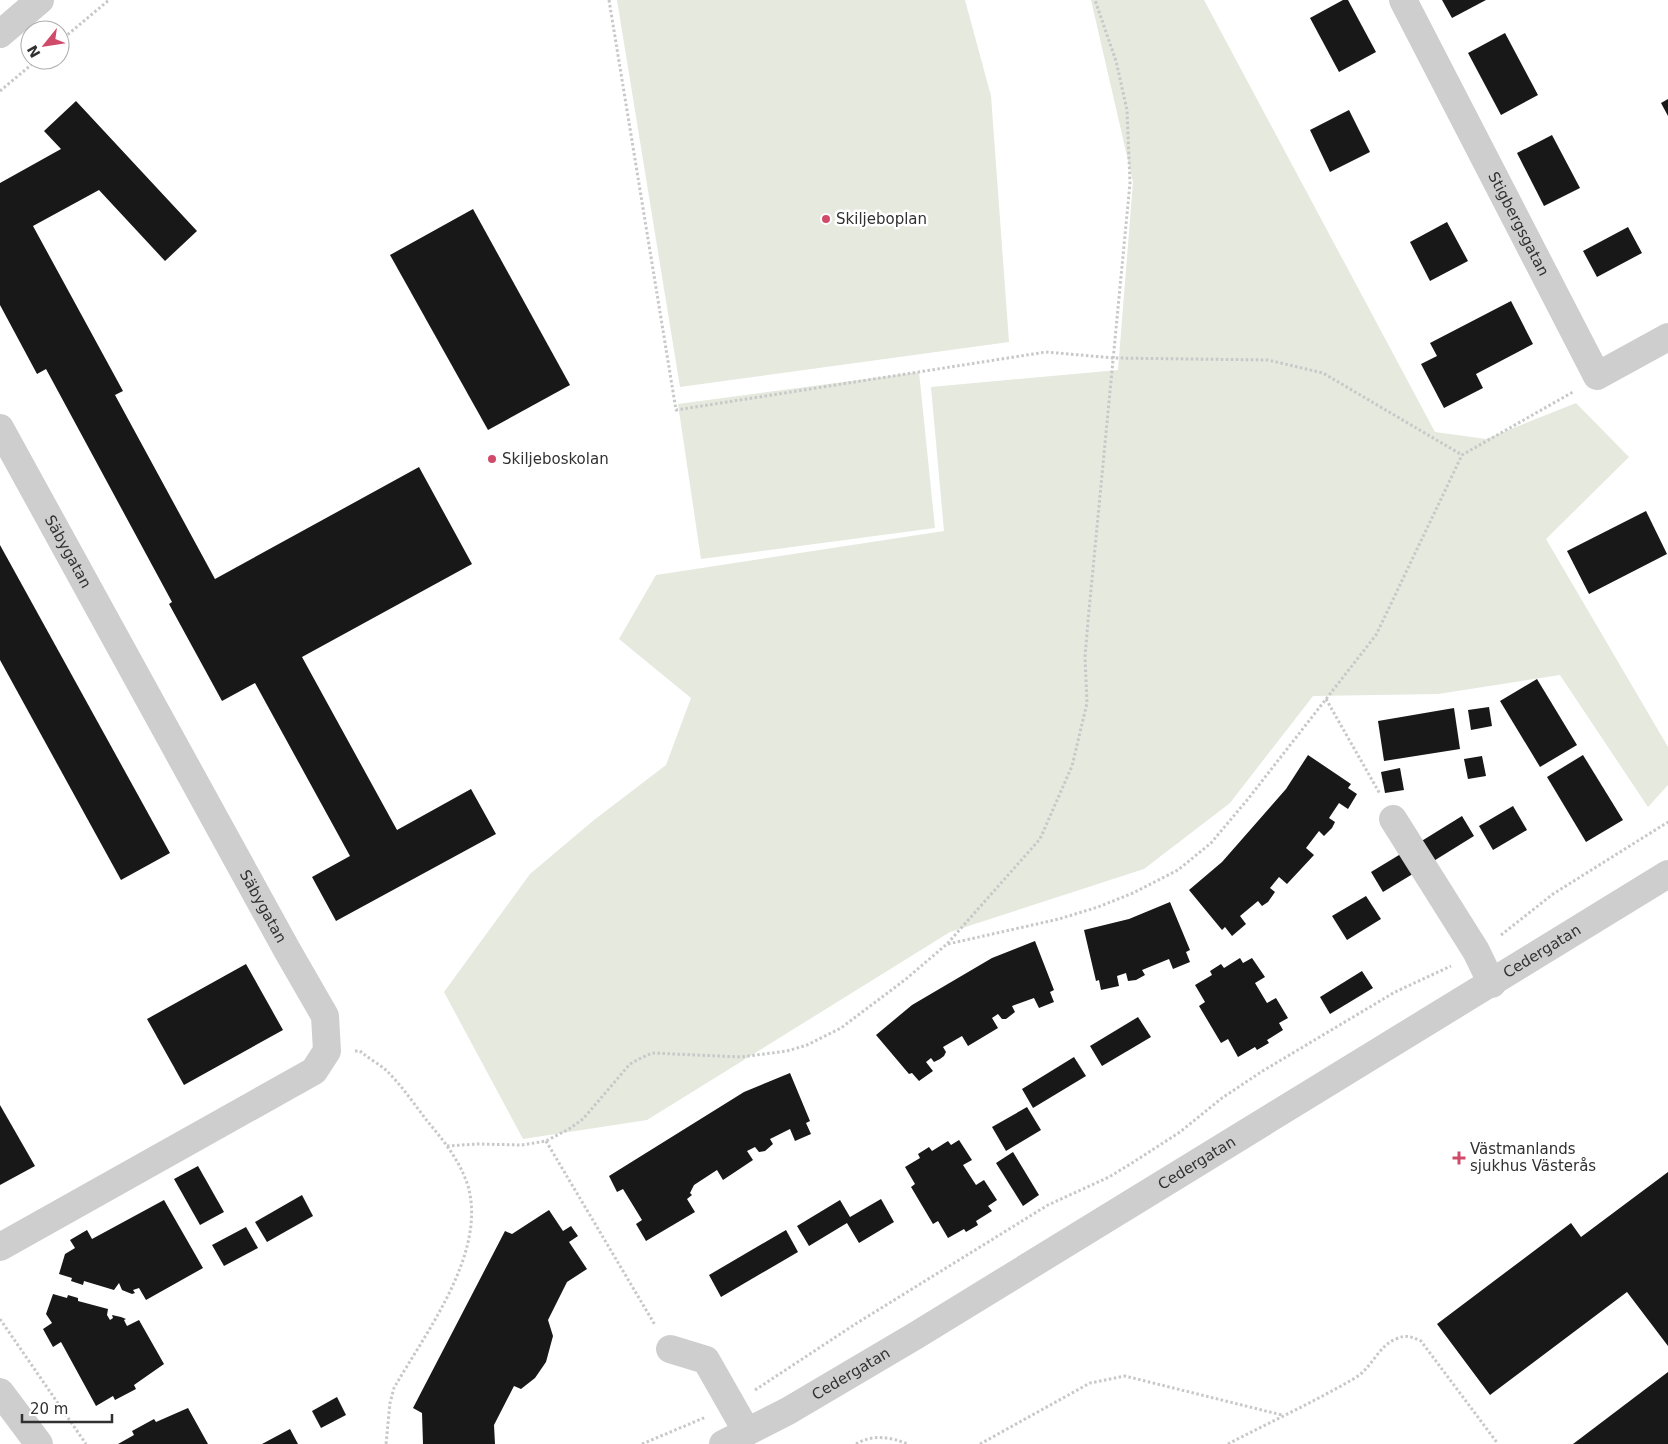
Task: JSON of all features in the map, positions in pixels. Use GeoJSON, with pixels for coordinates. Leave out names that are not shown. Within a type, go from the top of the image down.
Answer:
{"type":"FeatureCollection","features":[{"type":"Feature","properties":{"kind":"street"},"geometry":{"type":"LineString","coordinates":[[0,34],[40,0]]}},
{"type":"Feature","properties":{"kind":"street","name":"Stigbergsgatan"},"geometry":{"type":"LineString","coordinates":[[1403,0],[1597,376]]}},
{"type":"Feature","properties":{"kind":"street"},"geometry":{"type":"LineString","coordinates":[[1597,376],[1668,337]]}},
{"type":"Feature","properties":{"kind":"street","name":"Säbygatan"},"geometry":{"type":"LineString","coordinates":[[0,428],[325,1016],[327,1050]]}},
{"type":"Feature","properties":{"kind":"street"},"geometry":{"type":"LineString","coordinates":[[1393,819],[1476,951],[1492,984]]}},
{"type":"Feature","properties":{"kind":"street","name":"Cedergatan"},"geometry":{"type":"LineString","coordinates":[[723,1444],[788,1411],[915,1336],[1492,984],[1668,874]]}},
{"type":"Feature","properties":{"kind":"street"},"geometry":{"type":"LineString","coordinates":[[0,1247],[314,1071],[327,1050]]}},
{"type":"Feature","properties":{"kind":"street"},"geometry":{"type":"LineString","coordinates":[[670,1349],[706,1360],[747,1432]]}},
{"type":"Feature","properties":{"kind":"street"},"geometry":{"type":"LineString","coordinates":[[0,1392],[39,1444]]}},
{"type":"Feature","properties":{"kind":"path"},"geometry":{"type":"LineString","coordinates":[[70,33],[109,0]]}},
{"type":"Feature","properties":{"kind":"path"},"geometry":{"type":"LineString","coordinates":[[609,0],[676,410],[1046,352],[1114,358],[1268,360],[1323,373],[1462,455]]}},
{"type":"Feature","properties":{"kind":"path"},"geometry":{"type":"LineString","coordinates":[[447,1146],[477,1144],[522,1145],[546,1140],[569,1129],[583,1118],[630,1064],[652,1053],[741,1057],[787,1051],[807,1045],[841,1028],[906,979],[947,944],[1040,839],[1072,766],[1087,703],[1085,657],[1130,183],[1127,110],[1116,61],[1096,0]]}},
{"type":"Feature","properties":{"kind":"path"},"geometry":{"type":"LineString","coordinates":[[0,91],[25,70]]}},
{"type":"Feature","properties":{"kind":"path"},"geometry":{"type":"LineString","coordinates":[[947,944],[1059,920],[1134,893],[1178,870],[1217,836],[1376,635],[1462,455],[1597,376]]}},
{"type":"Feature","properties":{"kind":"path"},"geometry":{"type":"LineString","coordinates":[[1326,699],[1393,819]]}},
{"type":"Feature","properties":{"kind":"path"},"geometry":{"type":"LineString","coordinates":[[642,1444],[731,1404],[857,1323],[1048,1205],[1109,1177],[1180,1132],[1222,1098],[1270,1067],[1395,992],[1429,977],[1507,932],[1553,894],[1668,822]]}},
{"type":"Feature","properties":{"kind":"path"},"geometry":{"type":"LineString","coordinates":[[327,1050],[360,1051],[387,1071],[447,1146],[459,1165],[468,1186],[473,1220],[468,1241],[449,1292],[394,1388],[386,1444]]}},
{"type":"Feature","properties":{"kind":"path"},"geometry":{"type":"LineString","coordinates":[[546,1140],[670,1349]]}},
{"type":"Feature","properties":{"kind":"path"},"geometry":{"type":"LineString","coordinates":[[0,1319],[86,1444]]}},
{"type":"Feature","properties":{"kind":"path"},"geometry":{"type":"LineString","coordinates":[[1228,1444],[1357,1377],[1375,1360],[1382,1347],[1396,1338],[1410,1336],[1421,1342],[1498,1444]]}},
{"type":"Feature","properties":{"kind":"path"},"geometry":{"type":"LineString","coordinates":[[980,1444],[1090,1383],[1126,1376],[1283,1416]]}},
{"type":"Feature","properties":{"kind":"path"},"geometry":{"type":"LineString","coordinates":[[856,1444],[868,1437],[894,1439],[908,1444]]}},
{"type":"Feature","properties":{"kind":"shaded area","name":"Skiljeboplan"},"geometry":{"type":"Polygon","coordinates":[[[617,0],[965,0],[991,96],[1009,342],[680,387],[617,0]]]}},
{"type":"Feature","properties":{"kind":"shaded area"},"geometry":{"type":"Polygon","coordinates":[[[1091,0],[1204,0],[1435,432],[1486,439],[1576,403],[1629,457],[1546,539],[1668,747],[1668,785],[1648,807],[1560,675],[1438,694],[1313,696],[1230,803],[1144,869],[950,932],[647,1120],[523,1139],[444,992],[530,874],[594,820],[666,765],[691,698],[619,639],[656,575],[944,531],[931,387],[1118,370],[1133,182],[1091,0]]]}},
{"type":"Feature","properties":{"kind":"shaded area"},"geometry":{"type":"Polygon","coordinates":[[[919,372],[935,528],[701,559],[678,404],[919,372]]]}},
{"type":"Feature","properties":{"kind":"building"},"geometry":{"type":"Polygon","coordinates":[[[1343,0],[1348,0],[1376,52],[1339,72],[1310,18],[1343,0]]]}},
{"type":"Feature","properties":{"kind":"building"},"geometry":{"type":"Polygon","coordinates":[[[1442,0],[1486,0],[1452,18],[1442,0]]]}},
{"type":"Feature","properties":{"kind":"building"},"geometry":{"type":"Polygon","coordinates":[[[1505,33],[1538,95],[1501,115],[1468,53],[1505,33]]]}},
{"type":"Feature","properties":{"kind":"building"},"geometry":{"type":"Polygon","coordinates":[[[1668,99],[1668,116],[1661,103],[1668,99]]]}},
{"type":"Feature","properties":{"kind":"building"},"geometry":{"type":"Polygon","coordinates":[[[76,101],[197,231],[165,261],[99,190],[33,226],[123,391],[115,395],[215,579],[419,467],[472,564],[302,657],[397,830],[471,789],[496,834],[336,921],[312,877],[350,856],[255,683],[222,701],[169,604],[172,602],[46,369],[37,374],[0,305],[0,183],[61,149],[44,131],[76,101]]]}},
{"type":"Feature","properties":{"kind":"building"},"geometry":{"type":"Polygon","coordinates":[[[1349,110],[1370,152],[1330,172],[1310,130],[1349,110]]]}},
{"type":"Feature","properties":{"kind":"building"},"geometry":{"type":"Polygon","coordinates":[[[1552,135],[1580,188],[1544,206],[1517,153],[1552,135]]]}},
{"type":"Feature","properties":{"kind":"building"},"geometry":{"type":"Polygon","coordinates":[[[473,209],[570,385],[488,430],[390,255],[473,209]]]}},
{"type":"Feature","properties":{"kind":"building"},"geometry":{"type":"Polygon","coordinates":[[[1447,222],[1468,261],[1430,281],[1410,242],[1447,222]]]}},
{"type":"Feature","properties":{"kind":"building"},"geometry":{"type":"Polygon","coordinates":[[[1628,227],[1642,253],[1597,277],[1583,251],[1628,227]]]}},
{"type":"Feature","properties":{"kind":"building"},"geometry":{"type":"Polygon","coordinates":[[[1511,301],[1533,344],[1476,374],[1483,388],[1444,408],[1421,364],[1437,356],[1430,343],[1511,301]]]}},
{"type":"Feature","properties":{"kind":"building"},"geometry":{"type":"Polygon","coordinates":[[[1646,511],[1667,554],[1589,594],[1567,551],[1646,511]]]}},
{"type":"Feature","properties":{"kind":"building"},"geometry":{"type":"Polygon","coordinates":[[[0,545],[170,853],[121,880],[0,660],[0,545]]]}},
{"type":"Feature","properties":{"kind":"building"},"geometry":{"type":"Polygon","coordinates":[[[1537,679],[1577,745],[1540,767],[1500,701],[1537,679]]]}},
{"type":"Feature","properties":{"kind":"building"},"geometry":{"type":"Polygon","coordinates":[[[1489,707],[1492,726],[1471,730],[1468,710],[1489,707]]]}},
{"type":"Feature","properties":{"kind":"building"},"geometry":{"type":"Polygon","coordinates":[[[1454,708],[1460,749],[1384,761],[1378,721],[1454,708]]]}},
{"type":"Feature","properties":{"kind":"building"},"geometry":{"type":"Polygon","coordinates":[[[1308,755],[1351,784],[1348,788],[1357,794],[1348,809],[1339,803],[1329,818],[1335,822],[1332,828],[1324,836],[1319,831],[1306,848],[1314,855],[1287,884],[1279,877],[1270,888],[1275,892],[1268,902],[1262,906],[1258,901],[1240,916],[1246,924],[1232,936],[1225,927],[1222,930],[1189,890],[1222,862],[1286,789],[1308,755]]]}},
{"type":"Feature","properties":{"kind":"building"},"geometry":{"type":"Polygon","coordinates":[[[1583,755],[1623,820],[1586,842],[1547,777],[1583,755]]]}},
{"type":"Feature","properties":{"kind":"building"},"geometry":{"type":"Polygon","coordinates":[[[1482,756],[1486,776],[1468,779],[1464,759],[1482,756]]]}},
{"type":"Feature","properties":{"kind":"building"},"geometry":{"type":"Polygon","coordinates":[[[1400,768],[1404,790],[1385,793],[1381,772],[1400,768]]]}},
{"type":"Feature","properties":{"kind":"building"},"geometry":{"type":"Polygon","coordinates":[[[1513,806],[1527,830],[1493,850],[1479,826],[1513,806]]]}},
{"type":"Feature","properties":{"kind":"building"},"geometry":{"type":"Polygon","coordinates":[[[1462,816],[1474,836],[1432,862],[1420,842],[1462,816]]]}},
{"type":"Feature","properties":{"kind":"building"},"geometry":{"type":"Polygon","coordinates":[[[1404,852],[1416,872],[1383,892],[1371,872],[1404,852]]]}},
{"type":"Feature","properties":{"kind":"building"},"geometry":{"type":"Polygon","coordinates":[[[1366,896],[1381,919],[1347,940],[1332,916],[1366,896]]]}},
{"type":"Feature","properties":{"kind":"building"},"geometry":{"type":"Polygon","coordinates":[[[1170,902],[1190,950],[1186,952],[1190,962],[1173,969],[1169,959],[1142,970],[1145,975],[1136,980],[1128,981],[1126,973],[1117,976],[1119,986],[1101,990],[1099,980],[1096,981],[1084,930],[1129,919],[1170,902]]]}},
{"type":"Feature","properties":{"kind":"building"},"geometry":{"type":"Polygon","coordinates":[[[1035,941],[1054,990],[1050,992],[1054,1002],[1039,1008],[1034,998],[1012,1006],[1015,1012],[1006,1019],[1002,1019],[998,1014],[992,1018],[998,1028],[968,1046],[962,1036],[943,1047],[946,1052],[944,1056],[934,1062],[931,1058],[926,1062],[933,1071],[919,1081],[912,1073],[909,1074],[876,1035],[912,1005],[992,958],[1035,941]]]}},
{"type":"Feature","properties":{"kind":"building"},"geometry":{"type":"Polygon","coordinates":[[[1240,958],[1243,963],[1252,958],[1265,977],[1255,983],[1267,1003],[1276,998],[1288,1018],[1279,1023],[1283,1030],[1267,1040],[1269,1043],[1257,1050],[1255,1047],[1238,1057],[1228,1039],[1221,1043],[1199,1006],[1205,1002],[1195,985],[1212,975],[1210,971],[1221,964],[1224,968],[1240,958]]]}},
{"type":"Feature","properties":{"kind":"building"},"geometry":{"type":"Polygon","coordinates":[[[246,964],[283,1030],[184,1085],[147,1019],[246,964]]]}},
{"type":"Feature","properties":{"kind":"building"},"geometry":{"type":"Polygon","coordinates":[[[1362,971],[1373,988],[1330,1014],[1320,997],[1362,971]]]}},
{"type":"Feature","properties":{"kind":"building"},"geometry":{"type":"Polygon","coordinates":[[[1138,1017],[1151,1037],[1102,1066],[1090,1046],[1138,1017]]]}},
{"type":"Feature","properties":{"kind":"building"},"geometry":{"type":"Polygon","coordinates":[[[1074,1057],[1086,1076],[1033,1108],[1022,1089],[1074,1057]]]}},
{"type":"Feature","properties":{"kind":"building"},"geometry":{"type":"Polygon","coordinates":[[[790,1073],[810,1121],[806,1123],[811,1134],[795,1141],[790,1129],[770,1139],[773,1144],[765,1151],[759,1152],[755,1147],[747,1151],[753,1160],[723,1180],[717,1170],[694,1185],[690,1193],[692,1195],[687,1199],[695,1212],[646,1241],[636,1224],[642,1220],[623,1189],[617,1192],[609,1176],[744,1092],[790,1073]]]}},
{"type":"Feature","properties":{"kind":"building"},"geometry":{"type":"Polygon","coordinates":[[[0,1105],[35,1166],[0,1185],[0,1105]]]}},
{"type":"Feature","properties":{"kind":"building"},"geometry":{"type":"Polygon","coordinates":[[[1027,1107],[1041,1130],[1006,1151],[992,1127],[1027,1107]]]}},
{"type":"Feature","properties":{"kind":"building"},"geometry":{"type":"Polygon","coordinates":[[[959,1140],[972,1160],[963,1165],[976,1185],[984,1180],[997,1200],[988,1206],[992,1211],[976,1221],[978,1225],[966,1232],[964,1229],[948,1238],[938,1221],[933,1224],[911,1187],[915,1184],[905,1167],[920,1158],[918,1154],[929,1147],[932,1151],[948,1141],[951,1145],[959,1140]]]}},
{"type":"Feature","properties":{"kind":"building"},"geometry":{"type":"Polygon","coordinates":[[[1013,1152],[1039,1195],[1023,1206],[996,1163],[1013,1152]]]}},
{"type":"Feature","properties":{"kind":"building"},"geometry":{"type":"Polygon","coordinates":[[[198,1166],[224,1212],[200,1225],[174,1179],[198,1166]]]}},
{"type":"Feature","properties":{"kind":"building"},"geometry":{"type":"Polygon","coordinates":[[[1668,1172],[1668,1346],[1627,1292],[1490,1395],[1437,1324],[1571,1223],[1581,1237],[1668,1172]]]}},
{"type":"Feature","properties":{"kind":"building"},"geometry":{"type":"Polygon","coordinates":[[[302,1195],[313,1216],[267,1242],[255,1222],[302,1195]]]}},
{"type":"Feature","properties":{"kind":"building"},"geometry":{"type":"Polygon","coordinates":[[[881,1199],[894,1222],[859,1243],[847,1223],[809,1246],[797,1226],[840,1200],[850,1217],[881,1199]]]}},
{"type":"Feature","properties":{"kind":"building"},"geometry":{"type":"Polygon","coordinates":[[[164,1200],[203,1268],[146,1300],[139,1288],[133,1290],[135,1293],[132,1294],[122,1290],[119,1283],[114,1290],[84,1281],[83,1285],[71,1281],[72,1278],[59,1274],[65,1254],[75,1248],[70,1240],[87,1230],[92,1239],[164,1200]]]}},
{"type":"Feature","properties":{"kind":"building"},"geometry":{"type":"Polygon","coordinates":[[[549,1210],[563,1231],[571,1226],[578,1236],[569,1242],[587,1269],[567,1282],[548,1320],[553,1336],[546,1362],[535,1378],[521,1389],[514,1386],[494,1425],[495,1444],[423,1444],[422,1413],[413,1408],[505,1231],[512,1234],[549,1210]]]}},
{"type":"Feature","properties":{"kind":"building"},"geometry":{"type":"Polygon","coordinates":[[[246,1227],[258,1248],[224,1266],[212,1245],[246,1227]]]}},
{"type":"Feature","properties":{"kind":"building"},"geometry":{"type":"Polygon","coordinates":[[[786,1230],[798,1252],[721,1297],[709,1275],[786,1230]]]}},
{"type":"Feature","properties":{"kind":"building"},"geometry":{"type":"Polygon","coordinates":[[[53,1294],[67,1298],[68,1295],[78,1298],[78,1301],[108,1309],[107,1315],[110,1320],[113,1318],[112,1315],[121,1317],[126,1319],[124,1320],[127,1326],[139,1320],[164,1364],[134,1385],[136,1389],[115,1400],[113,1396],[96,1406],[61,1342],[53,1347],[43,1329],[52,1323],[46,1314],[53,1294]]]}},
{"type":"Feature","properties":{"kind":"building"},"geometry":{"type":"Polygon","coordinates":[[[1668,1372],[1668,1444],[1573,1444],[1668,1372]]]}},
{"type":"Feature","properties":{"kind":"building"},"geometry":{"type":"Polygon","coordinates":[[[337,1397],[346,1415],[321,1428],[312,1411],[337,1397]]]}},
{"type":"Feature","properties":{"kind":"building"},"geometry":{"type":"Polygon","coordinates":[[[188,1408],[208,1444],[118,1444],[134,1435],[132,1431],[154,1419],[156,1422],[188,1408]]]}},
{"type":"Feature","properties":{"kind":"building"},"geometry":{"type":"Polygon","coordinates":[[[290,1429],[298,1444],[262,1444],[290,1429]]]}},
{"type":"Feature","properties":{"kind":"place","name":"Skiljeboplan"},"geometry":{"type":"Point","coordinates":[826,219]}},
{"type":"Feature","properties":{"kind":"place","name":"Skiljeboskolan"},"geometry":{"type":"Point","coordinates":[492,459]}},
{"type":"Feature","properties":{"kind":"place","name":"Västmanlands sjukhus Västerås"},"geometry":{"type":"Point","coordinates":[1459,1158]}}]}
